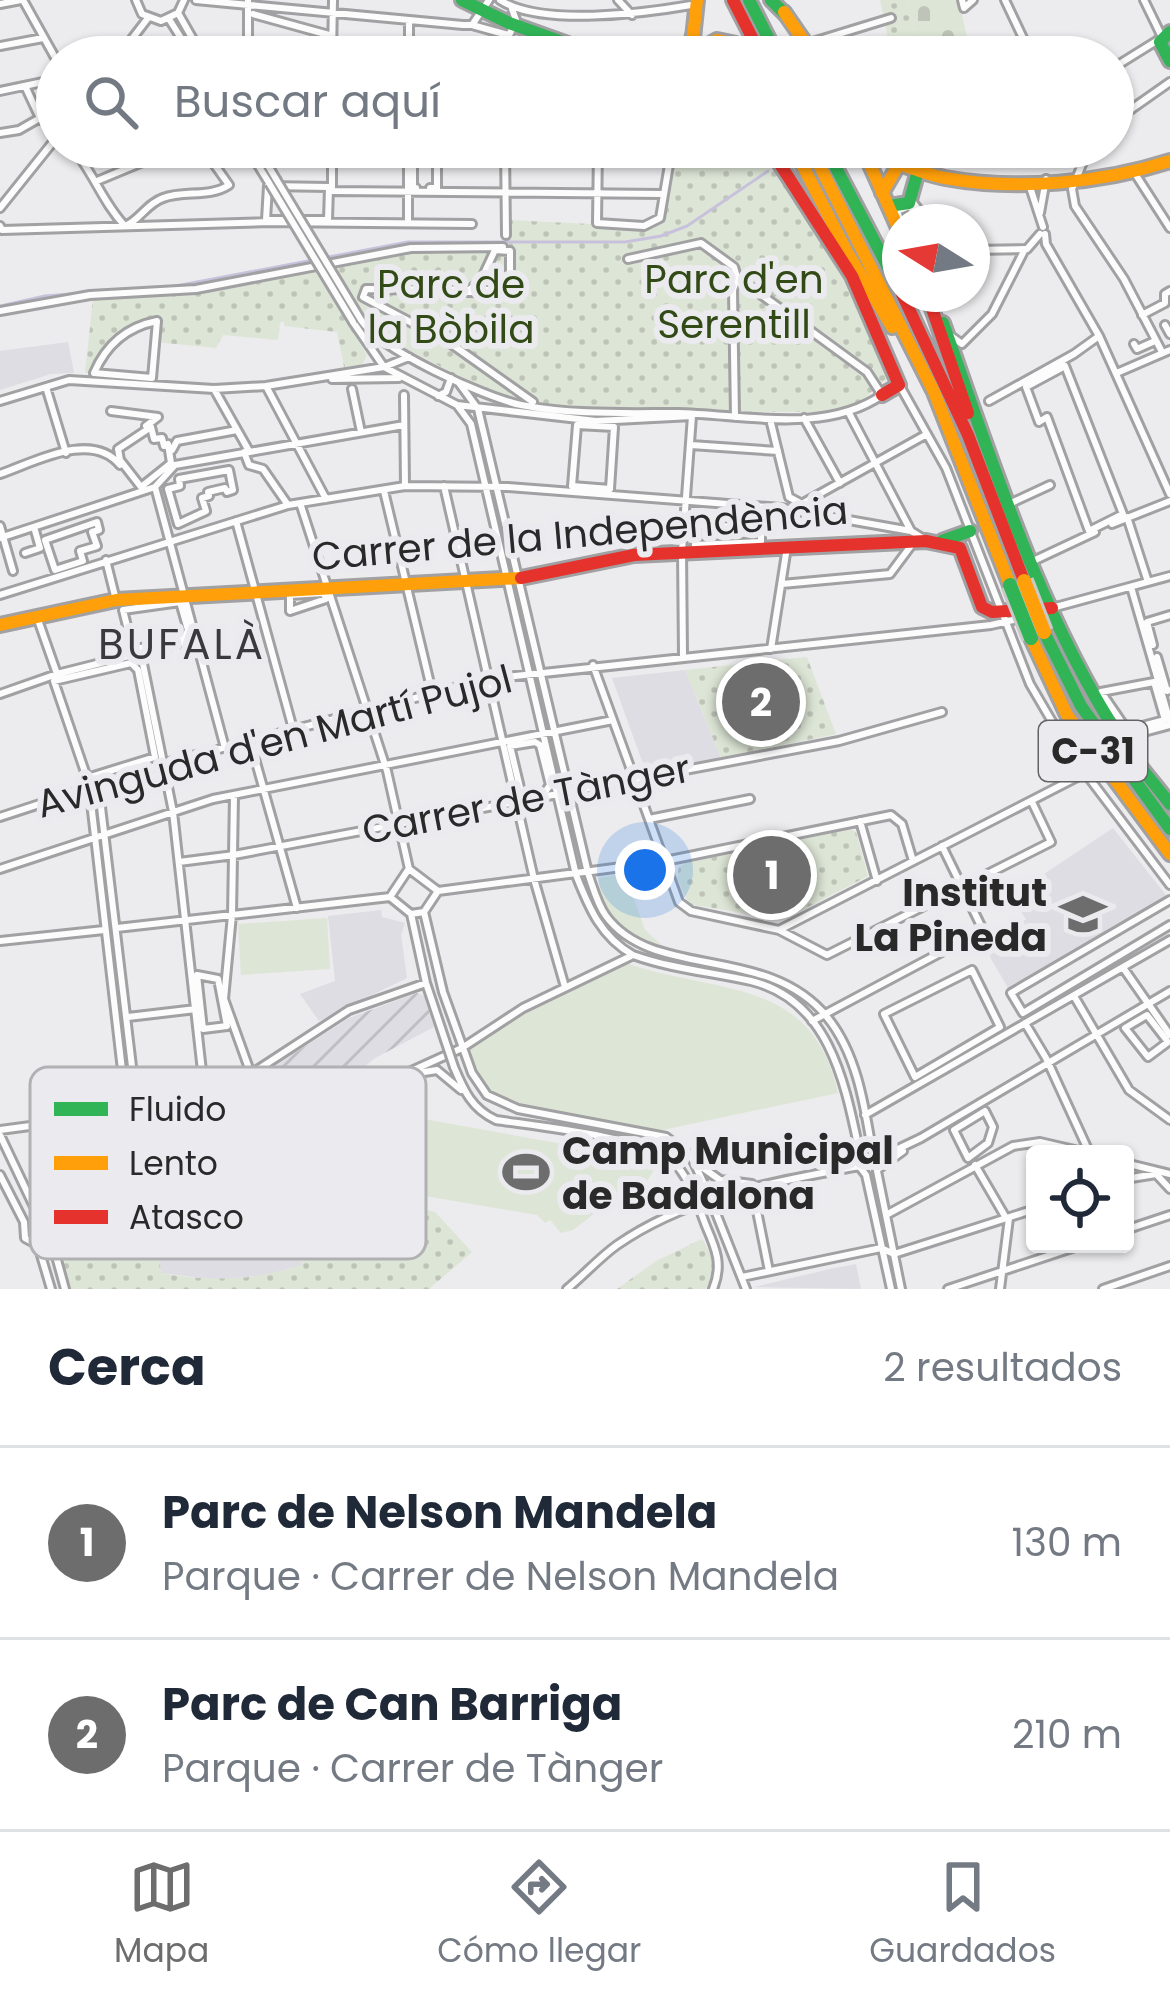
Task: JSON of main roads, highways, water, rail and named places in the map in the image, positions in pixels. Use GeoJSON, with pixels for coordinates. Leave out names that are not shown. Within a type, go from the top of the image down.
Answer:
{"type":"FeatureCollection","features":[{"type":"Feature","properties":{"kind":"main road"},"geometry":{"type":"LineString","coordinates":[[462,0],[484,5],[512,30],[532,36]]}},
{"type":"Feature","properties":{"kind":"main road"},"geometry":{"type":"LineString","coordinates":[[733,0],[751,36]]}},
{"type":"Feature","properties":{"kind":"main road"},"geometry":{"type":"LineString","coordinates":[[748,0],[767,36]]}},
{"type":"Feature","properties":{"kind":"main road"},"geometry":{"type":"LineString","coordinates":[[773,0],[801,36]]}},
{"type":"Feature","properties":{"kind":"main road"},"geometry":{"type":"LineString","coordinates":[[693,2],[693,36]]}},
{"type":"Feature","properties":{"kind":"main road"},"geometry":{"type":"LineString","coordinates":[[1164,36],[1170,61]]}},
{"type":"Feature","properties":{"kind":"main road"},"geometry":{"type":"LineString","coordinates":[[914,168],[963,181],[1028,181],[1134,172],[1170,161]]}},
{"type":"Feature","properties":{"kind":"main road"},"geometry":{"type":"LineString","coordinates":[[783,168],[852,276]]}},
{"type":"Feature","properties":{"kind":"main road"},"geometry":{"type":"LineString","coordinates":[[813,168],[829,185],[852,276],[890,390]]}},
{"type":"Feature","properties":{"kind":"main road","name":"C-31"},"geometry":{"type":"LineString","coordinates":[[820,168],[934,392],[1017,583],[1059,666],[1081,706],[1170,829]]}},
{"type":"Feature","properties":{"kind":"main road","name":"C-31"},"geometry":{"type":"LineString","coordinates":[[827,168],[829,185],[882,264]]}},
{"type":"Feature","properties":{"kind":"main road"},"geometry":{"type":"LineString","coordinates":[[872,168],[887,204]]}},
{"type":"Feature","properties":{"kind":"main road"},"geometry":{"type":"LineString","coordinates":[[885,199],[901,168]]}},
{"type":"Feature","properties":{"kind":"main road"},"geometry":{"type":"LineString","coordinates":[[885,199],[902,207],[911,199],[904,168]]}},
{"type":"Feature","properties":{"kind":"main road"},"geometry":{"type":"LineString","coordinates":[[794,185],[847,252],[934,392]]}},
{"type":"Feature","properties":{"kind":"main road","name":"C-31"},"geometry":{"type":"LineString","coordinates":[[911,312],[980,459],[1060,704],[1170,854]]}},
{"type":"Feature","properties":{"kind":"main road"},"geometry":{"type":"LineString","coordinates":[[936,312],[980,459]]}},
{"type":"Feature","properties":{"kind":"main road"},"geometry":{"type":"LineString","coordinates":[[938,312],[1030,562],[1090,691],[1170,803]]}},
{"type":"Feature","properties":{"kind":"main road","name":"Carrer de la Independència"},"geometry":{"type":"LineString","coordinates":[[0,625],[116,600],[254,591],[327,593],[406,583],[511,579],[612,557],[923,539],[970,531]]}},
{"type":"Feature","properties":{"kind":"main road"},"geometry":{"type":"LineString","coordinates":[[923,539],[960,548],[982,607],[998,615],[1052,608]]}},
{"type":"Feature","properties":{"kind":"waterway"},"geometry":{"type":"LineString","coordinates":[[0,306],[45,296],[176,286],[408,242],[625,242],[661,236],[687,226],[768,171]]}},
{"type":"Feature","properties":{"kind":"place","name":"Parc de Can Barriga"},"geometry":{"type":"Point","coordinates":[761,702]}},
{"type":"Feature","properties":{"kind":"place","name":"Parc de Nelson Mandela"},"geometry":{"type":"Point","coordinates":[772,875]}},
{"type":"Feature","properties":{"kind":"place","name":"Institut La Pineda"},"geometry":{"type":"Point","coordinates":[1083,914]}},
{"type":"Feature","properties":{"kind":"place","name":"Camp Municipal de Badalona"},"geometry":{"type":"Point","coordinates":[526,1172]}},
{"type":"Feature","properties":{"kind":"district","name":"BUFALÀ"},"geometry":{"type":"Point","coordinates":[182,644]}},
{"type":"Feature","properties":{"kind":"park label","name":"Parc d'en Serentill"},"geometry":{"type":"Point","coordinates":[734,302]}},
{"type":"Feature","properties":{"kind":"park label","name":"Parc de la Bòbila"},"geometry":{"type":"Point","coordinates":[451,306]}}]}
